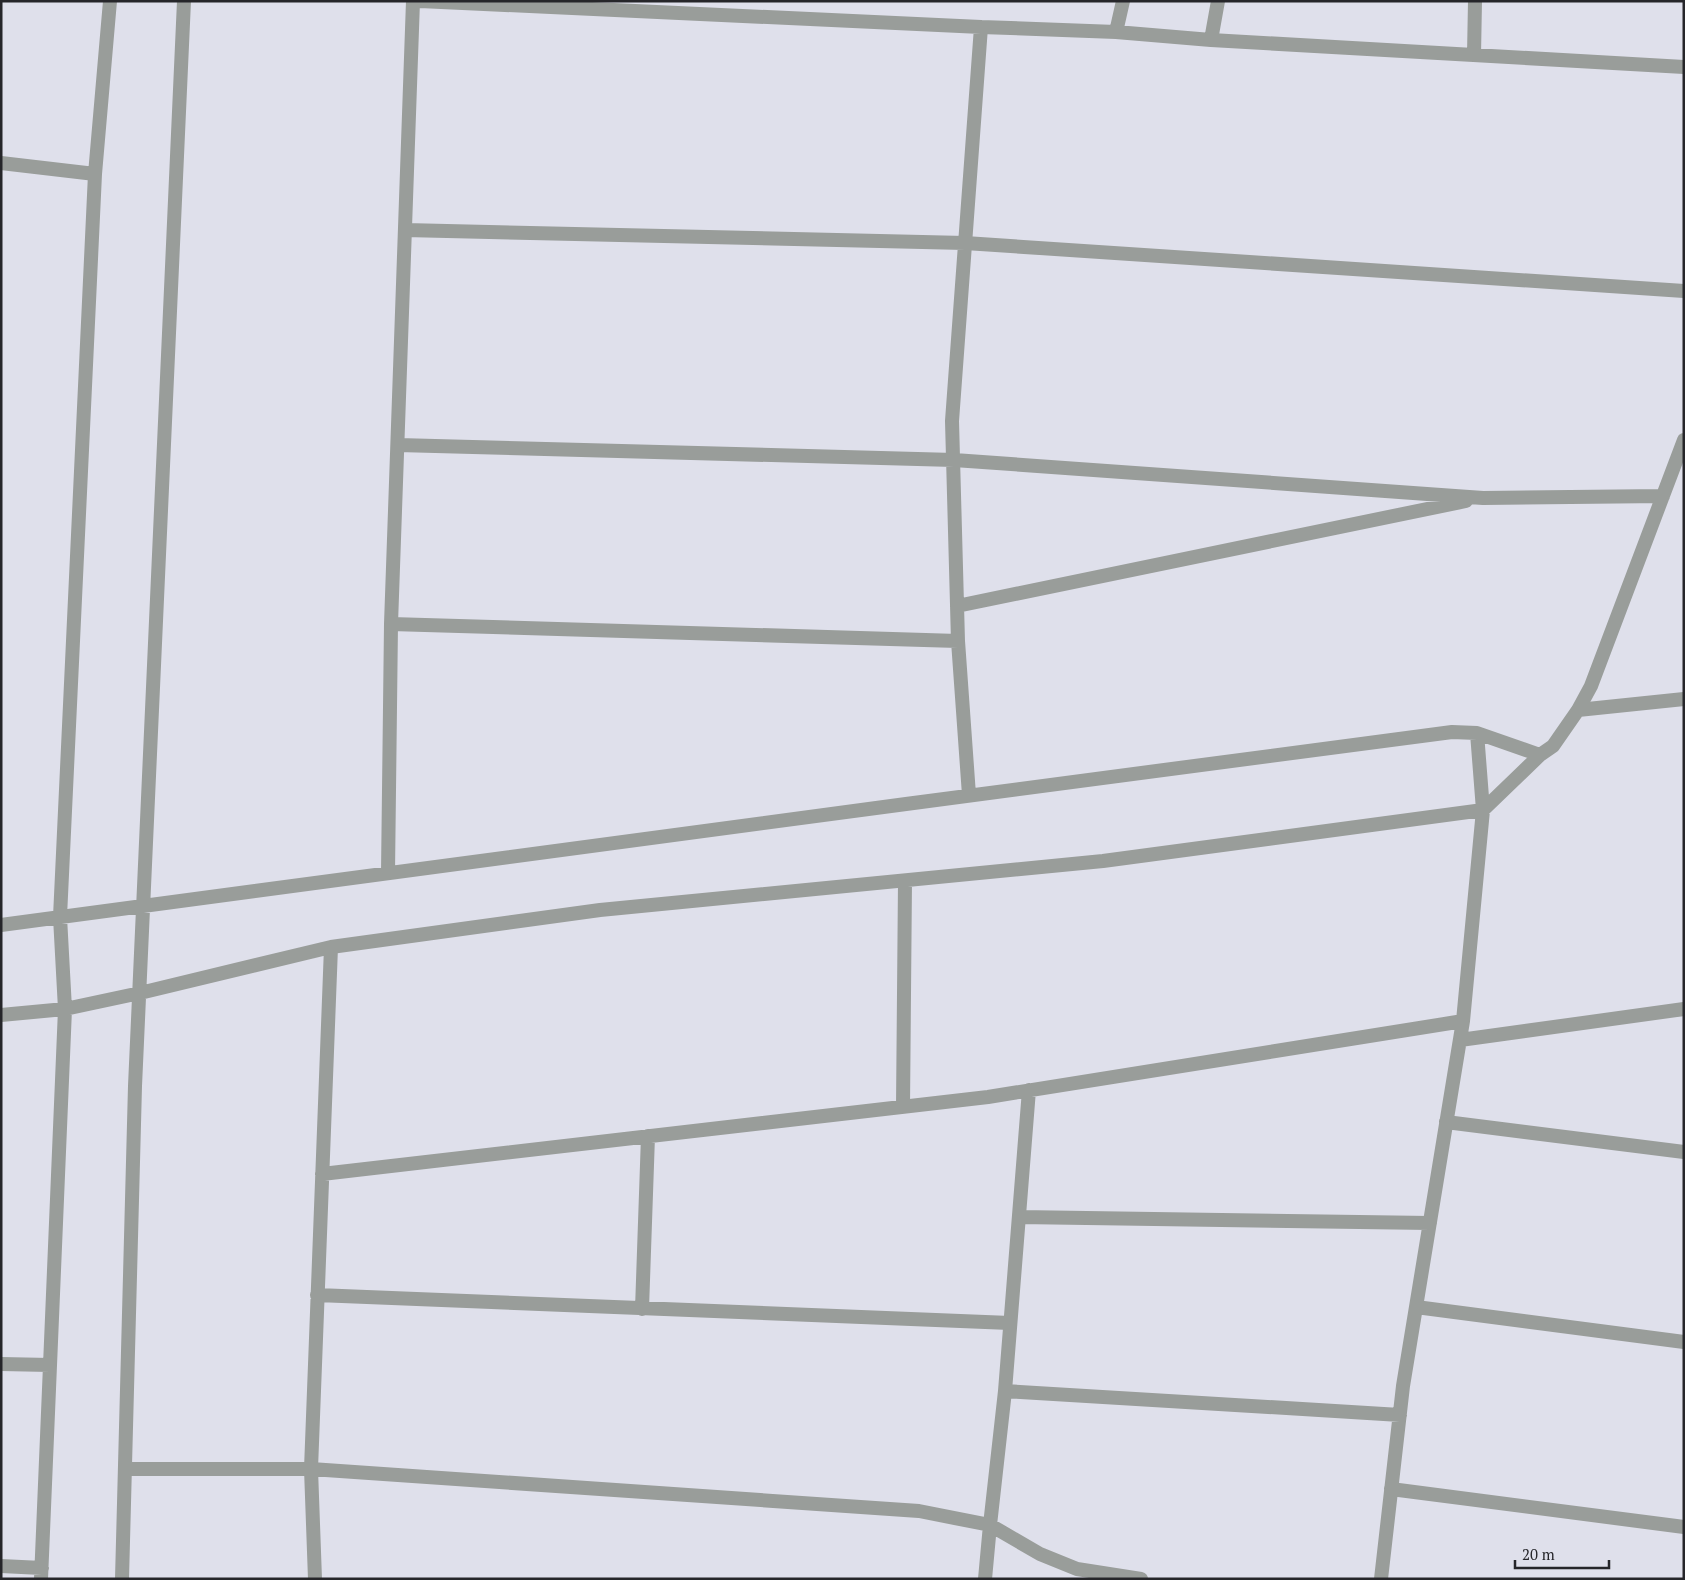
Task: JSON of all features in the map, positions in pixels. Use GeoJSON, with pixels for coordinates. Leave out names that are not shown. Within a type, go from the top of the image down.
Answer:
{"type":"FeatureCollection","features":[{"type":"Feature","properties":{"kind":"street"},"geometry":{"type":"LineString","coordinates":[[1,1566],[42,1574],[64,1008],[60,917],[95,174],[110,1]]}},
{"type":"Feature","properties":{"kind":"street"},"geometry":{"type":"LineString","coordinates":[[122,1579],[136,1086],[184,1]]}},
{"type":"Feature","properties":{"kind":"street"},"geometry":{"type":"LineString","coordinates":[[388,873],[391,624],[412,1]]}},
{"type":"Feature","properties":{"kind":"street"},"geometry":{"type":"LineString","coordinates":[[420,1],[1116,32],[1210,40],[1684,67]]}},
{"type":"Feature","properties":{"kind":"street"},"geometry":{"type":"LineString","coordinates":[[1116,32],[1123,1]]}},
{"type":"Feature","properties":{"kind":"street"},"geometry":{"type":"LineString","coordinates":[[1210,40],[1218,1]]}},
{"type":"Feature","properties":{"kind":"street"},"geometry":{"type":"LineString","coordinates":[[1474,55],[1475,1]]}},
{"type":"Feature","properties":{"kind":"street"},"geometry":{"type":"LineString","coordinates":[[969,795],[958,641],[952,422],[981,27]]}},
{"type":"Feature","properties":{"kind":"street"},"geometry":{"type":"LineString","coordinates":[[1,163],[95,174]]}},
{"type":"Feature","properties":{"kind":"street"},"geometry":{"type":"LineString","coordinates":[[405,230],[965,243],[1684,291]]}},
{"type":"Feature","properties":{"kind":"street"},"geometry":{"type":"LineString","coordinates":[[1,1016],[64,1008],[140,993],[330,947],[600,910],[1103,862],[1483,810],[1540,755],[1553,746],[1578,710],[1591,686],[1684,440]]}},
{"type":"Feature","properties":{"kind":"street"},"geometry":{"type":"LineString","coordinates":[[398,445],[954,460],[1482,498],[1663,496]]}},
{"type":"Feature","properties":{"kind":"street"},"geometry":{"type":"LineString","coordinates":[[958,606],[1482,498]]}},
{"type":"Feature","properties":{"kind":"street"},"geometry":{"type":"LineString","coordinates":[[391,624],[958,641]]}},
{"type":"Feature","properties":{"kind":"street"},"geometry":{"type":"LineString","coordinates":[[1578,710],[1684,699]]}},
{"type":"Feature","properties":{"kind":"street"},"geometry":{"type":"LineString","coordinates":[[1,925],[1452,732],[1477,733],[1540,755]]}},
{"type":"Feature","properties":{"kind":"street"},"geometry":{"type":"LineString","coordinates":[[1381,1579],[1400,1415],[1463,1021],[1483,810],[1477,733]]}},
{"type":"Feature","properties":{"kind":"street"},"geometry":{"type":"LineString","coordinates":[[903,1107],[905,881]]}},
{"type":"Feature","properties":{"kind":"street"},"geometry":{"type":"LineString","coordinates":[[315,1579],[311,1469],[330,947]]}},
{"type":"Feature","properties":{"kind":"street"},"geometry":{"type":"LineString","coordinates":[[1460,1040],[1684,1008]]}},
{"type":"Feature","properties":{"kind":"street"},"geometry":{"type":"LineString","coordinates":[[322,1174],[988,1097],[1463,1021]]}},
{"type":"Feature","properties":{"kind":"street"},"geometry":{"type":"LineString","coordinates":[[984,1579],[1005,1391],[1029,1090]]}},
{"type":"Feature","properties":{"kind":"street"},"geometry":{"type":"LineString","coordinates":[[1446,1122],[1684,1152]]}},
{"type":"Feature","properties":{"kind":"street"},"geometry":{"type":"LineString","coordinates":[[642,1308],[648,1136]]}},
{"type":"Feature","properties":{"kind":"street"},"geometry":{"type":"LineString","coordinates":[[1019,1217],[1430,1223]]}},
{"type":"Feature","properties":{"kind":"street"},"geometry":{"type":"LineString","coordinates":[[317,1295],[1010,1324]]}},
{"type":"Feature","properties":{"kind":"street"},"geometry":{"type":"LineString","coordinates":[[1416,1307],[1684,1342]]}},
{"type":"Feature","properties":{"kind":"street"},"geometry":{"type":"LineString","coordinates":[[1,1364],[50,1365]]}},
{"type":"Feature","properties":{"kind":"street"},"geometry":{"type":"LineString","coordinates":[[1005,1391],[1400,1415]]}},
{"type":"Feature","properties":{"kind":"street"},"geometry":{"type":"LineString","coordinates":[[125,1469],[311,1469],[919,1511],[990,1525],[1040,1554],[1077,1569],[1141,1579]]}},
{"type":"Feature","properties":{"kind":"street"},"geometry":{"type":"LineString","coordinates":[[1391,1489],[1684,1527]]}}]}
